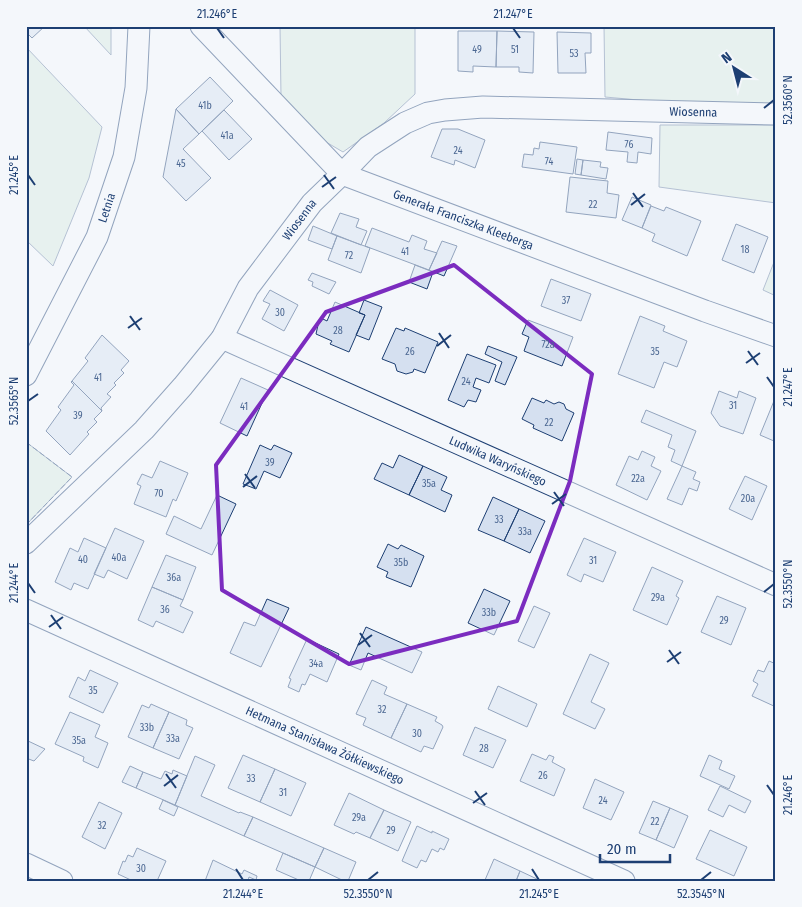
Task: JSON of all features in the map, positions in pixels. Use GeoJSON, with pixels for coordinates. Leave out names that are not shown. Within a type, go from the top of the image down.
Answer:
{"type":"FeatureCollection","features":[{"type":"Feature","properties":{"kind":"street","name":"Letnia"},"geometry":{"type":"LineString","coordinates":[[26,374],[97,237],[124,157],[136,88],[139,26]]}},
{"type":"Feature","properties":{"kind":"street","name":"Generała Franciszka Kleeberga"},"geometry":{"type":"LineString","coordinates":[[201,26],[342,174],[776,336]]}},
{"type":"Feature","properties":{"kind":"street","name":"Wiosenna"},"geometry":{"type":"LineString","coordinates":[[26,543],[144,430],[183,386],[222,338],[248,288],[312,203],[368,147],[405,123],[428,113],[483,107],[776,114]]}},
{"type":"Feature","properties":{"kind":"street","name":"Ludwika Waryńskiego"},"geometry":{"type":"LineString","coordinates":[[222,338],[776,585]]}},
{"type":"Feature","properties":{"kind":"street","name":"Hetmana Stanisława Żółkiewskiego"},"geometry":{"type":"LineString","coordinates":[[26,610],[624,881]]}},
{"type":"Feature","properties":{"kind":"street"},"geometry":{"type":"LineString","coordinates":[[26,864],[62,881]]}},
{"type":"Feature","properties":{"kind":"highlighted area"},"geometry":{"type":"Polygon","coordinates":[[[454,265],[592,374],[570,481],[517,621],[349,664],[222,590],[216,465],[326,312],[454,265]]]}},
{"type":"Feature","properties":{"kind":"shaded area"},"geometry":{"type":"Polygon","coordinates":[[[84,26],[111,26],[111,55],[84,26]]]}},
{"type":"Feature","properties":{"kind":"shaded area"},"geometry":{"type":"Polygon","coordinates":[[[280,26],[415,26],[415,94],[384,123],[343,152],[326,142],[281,97],[280,26]]]}},
{"type":"Feature","properties":{"kind":"shaded area"},"geometry":{"type":"Polygon","coordinates":[[[604,26],[776,26],[776,107],[717,107],[605,97],[604,26]]]}},
{"type":"Feature","properties":{"kind":"shaded area"},"geometry":{"type":"Polygon","coordinates":[[[26,47],[102,127],[89,178],[53,266],[26,240],[26,118],[28,117],[26,115],[26,47]]]}},
{"type":"Feature","properties":{"kind":"shaded area"},"geometry":{"type":"Polygon","coordinates":[[[660,125],[776,125],[776,203],[659,187],[660,125]]]}},
{"type":"Feature","properties":{"kind":"shaded area"},"geometry":{"type":"Polygon","coordinates":[[[776,257],[776,296],[763,290],[776,257]]]}},
{"type":"Feature","properties":{"kind":"shaded area"},"geometry":{"type":"Polygon","coordinates":[[[26,442],[72,477],[26,525],[26,442]]]}},
{"type":"Feature","properties":{"kind":"building"},"geometry":{"type":"Polygon","coordinates":[[[26,26],[45,26],[32,38],[26,32],[26,26]]]}},
{"type":"Feature","properties":{"kind":"building"},"geometry":{"type":"Polygon","coordinates":[[[458,31],[497,31],[496,67],[473,66],[473,72],[458,71],[458,31]]]}},
{"type":"Feature","properties":{"kind":"building"},"geometry":{"type":"Polygon","coordinates":[[[497,31],[534,32],[533,73],[519,72],[519,67],[496,67],[497,31]]]}},
{"type":"Feature","properties":{"kind":"building"},"geometry":{"type":"Polygon","coordinates":[[[557,32],[591,33],[591,53],[585,53],[586,73],[558,73],[557,32]]]}},
{"type":"Feature","properties":{"kind":"building"},"geometry":{"type":"Polygon","coordinates":[[[210,77],[233,101],[199,134],[176,109],[210,77]]]}},
{"type":"Feature","properties":{"kind":"building"},"geometry":{"type":"Polygon","coordinates":[[[176,109],[199,134],[183,149],[211,178],[186,201],[163,177],[176,109]]]}},
{"type":"Feature","properties":{"kind":"building"},"geometry":{"type":"Polygon","coordinates":[[[224,110],[252,139],[229,160],[202,131],[224,110]]]}},
{"type":"Feature","properties":{"kind":"building"},"geometry":{"type":"Polygon","coordinates":[[[442,129],[458,129],[485,140],[475,168],[455,160],[454,165],[431,157],[442,129]]]}},
{"type":"Feature","properties":{"kind":"building"},"geometry":{"type":"Polygon","coordinates":[[[608,132],[652,138],[651,154],[638,152],[637,163],[627,162],[628,152],[606,150],[608,132]]]}},
{"type":"Feature","properties":{"kind":"building"},"geometry":{"type":"Polygon","coordinates":[[[540,142],[577,147],[573,174],[522,167],[524,154],[533,155],[534,148],[539,149],[540,142]]]}},
{"type":"Feature","properties":{"kind":"building"},"geometry":{"type":"Polygon","coordinates":[[[577,159],[583,160],[581,175],[575,174],[577,159]]]}},
{"type":"Feature","properties":{"kind":"building"},"geometry":{"type":"Polygon","coordinates":[[[583,160],[601,162],[600,167],[608,168],[606,179],[581,175],[583,160]]]}},
{"type":"Feature","properties":{"kind":"building"},"geometry":{"type":"Polygon","coordinates":[[[570,177],[608,181],[607,193],[619,195],[616,218],[566,212],[570,177]]]}},
{"type":"Feature","properties":{"kind":"building"},"geometry":{"type":"Polygon","coordinates":[[[632,197],[651,205],[642,228],[622,220],[632,197]]]}},
{"type":"Feature","properties":{"kind":"building"},"geometry":{"type":"Polygon","coordinates":[[[651,206],[664,211],[666,207],[701,221],[687,256],[652,241],[655,234],[642,228],[651,206]]]}},
{"type":"Feature","properties":{"kind":"building"},"geometry":{"type":"Polygon","coordinates":[[[340,213],[359,219],[356,227],[367,231],[361,245],[331,233],[340,213]]]}},
{"type":"Feature","properties":{"kind":"building"},"geometry":{"type":"Polygon","coordinates":[[[736,224],[768,237],[754,273],[722,260],[736,224]]]}},
{"type":"Feature","properties":{"kind":"building"},"geometry":{"type":"Polygon","coordinates":[[[313,226],[337,236],[332,249],[308,240],[313,226]]]}},
{"type":"Feature","properties":{"kind":"building"},"geometry":{"type":"Polygon","coordinates":[[[372,228],[409,242],[412,235],[427,241],[424,249],[437,253],[429,270],[365,246],[372,228]]]}},
{"type":"Feature","properties":{"kind":"building"},"geometry":{"type":"Polygon","coordinates":[[[337,236],[370,248],[361,273],[328,260],[337,236]]]}},
{"type":"Feature","properties":{"kind":"building"},"geometry":{"type":"Polygon","coordinates":[[[442,241],[457,246],[444,276],[429,270],[442,241]]]}},
{"type":"Feature","properties":{"kind":"building"},"geometry":{"type":"Polygon","coordinates":[[[415,265],[433,272],[427,289],[409,282],[415,265]]]}},
{"type":"Feature","properties":{"kind":"building"},"geometry":{"type":"Polygon","coordinates":[[[312,273],[336,282],[329,294],[312,286],[313,282],[308,280],[312,273]]]}},
{"type":"Feature","properties":{"kind":"building"},"geometry":{"type":"Polygon","coordinates":[[[551,279],[591,294],[581,321],[541,306],[551,279]]]}},
{"type":"Feature","properties":{"kind":"building"},"geometry":{"type":"Polygon","coordinates":[[[270,290],[298,305],[284,331],[262,319],[270,304],[263,301],[270,290]]]}},
{"type":"Feature","properties":{"kind":"building"},"geometry":{"type":"Polygon","coordinates":[[[364,300],[382,307],[369,340],[356,335],[365,315],[359,313],[364,300]]]}},
{"type":"Feature","properties":{"kind":"building"},"geometry":{"type":"Polygon","coordinates":[[[335,302],[365,315],[349,352],[330,344],[332,341],[316,334],[318,325],[323,319],[327,321],[335,302]]]}},
{"type":"Feature","properties":{"kind":"building"},"geometry":{"type":"Polygon","coordinates":[[[640,316],[665,326],[663,331],[687,341],[677,367],[664,362],[654,388],[618,374],[640,316]]]}},
{"type":"Feature","properties":{"kind":"building"},"geometry":{"type":"Polygon","coordinates":[[[528,320],[573,337],[562,366],[524,351],[529,337],[522,334],[528,320]]]}},
{"type":"Feature","properties":{"kind":"building"},"geometry":{"type":"Polygon","coordinates":[[[396,328],[404,331],[405,328],[438,342],[425,373],[414,369],[413,372],[406,374],[397,371],[395,364],[382,359],[396,328]]]}},
{"type":"Feature","properties":{"kind":"building"},"geometry":{"type":"Polygon","coordinates":[[[102,335],[129,361],[121,370],[124,373],[114,383],[116,385],[107,394],[111,397],[101,408],[102,411],[72,381],[88,361],[85,358],[102,335]]]}},
{"type":"Feature","properties":{"kind":"building"},"geometry":{"type":"Polygon","coordinates":[[[488,346],[517,357],[505,385],[495,381],[502,362],[485,354],[488,346]]]}},
{"type":"Feature","properties":{"kind":"building"},"geometry":{"type":"Polygon","coordinates":[[[467,354],[496,365],[489,383],[476,378],[473,387],[481,390],[476,402],[468,400],[464,407],[448,400],[467,354]]]}},
{"type":"Feature","properties":{"kind":"building"},"geometry":{"type":"Polygon","coordinates":[[[241,378],[268,390],[247,436],[220,423],[241,378]]]}},
{"type":"Feature","properties":{"kind":"building"},"geometry":{"type":"Polygon","coordinates":[[[72,381],[102,411],[94,419],[97,422],[87,432],[89,434],[70,455],[46,431],[61,410],[58,407],[74,385],[72,381]]]}},
{"type":"Feature","properties":{"kind":"building"},"geometry":{"type":"Polygon","coordinates":[[[719,391],[737,398],[739,391],[756,398],[743,434],[720,426],[711,413],[719,391]]]}},
{"type":"Feature","properties":{"kind":"building"},"geometry":{"type":"Polygon","coordinates":[[[776,396],[776,437],[774,441],[760,435],[776,396]]]}},
{"type":"Feature","properties":{"kind":"building"},"geometry":{"type":"Polygon","coordinates":[[[532,398],[544,403],[546,400],[554,404],[559,402],[564,404],[566,409],[574,413],[562,441],[533,428],[534,425],[522,419],[532,398]]]}},
{"type":"Feature","properties":{"kind":"building"},"geometry":{"type":"Polygon","coordinates":[[[646,410],[696,431],[682,466],[671,461],[675,450],[668,447],[672,435],[641,422],[646,410]]]}},
{"type":"Feature","properties":{"kind":"building"},"geometry":{"type":"Polygon","coordinates":[[[260,445],[271,450],[274,445],[292,453],[280,478],[264,471],[256,489],[243,484],[260,445]]]}},
{"type":"Feature","properties":{"kind":"building"},"geometry":{"type":"Polygon","coordinates":[[[642,451],[655,457],[651,466],[661,471],[647,500],[616,485],[629,456],[638,460],[642,451]]]}},
{"type":"Feature","properties":{"kind":"building"},"geometry":{"type":"Polygon","coordinates":[[[399,455],[423,466],[409,495],[374,479],[382,463],[393,468],[399,455]]]}},
{"type":"Feature","properties":{"kind":"building"},"geometry":{"type":"Polygon","coordinates":[[[160,461],[188,473],[176,501],[173,499],[166,517],[134,504],[141,486],[137,484],[142,474],[152,478],[160,461]]]}},
{"type":"Feature","properties":{"kind":"building"},"geometry":{"type":"Polygon","coordinates":[[[423,466],[447,477],[441,490],[452,495],[445,512],[409,495],[423,466]]]}},
{"type":"Feature","properties":{"kind":"building"},"geometry":{"type":"Polygon","coordinates":[[[682,466],[696,472],[693,479],[700,482],[697,491],[689,488],[682,505],[667,499],[682,466]]]}},
{"type":"Feature","properties":{"kind":"building"},"geometry":{"type":"Polygon","coordinates":[[[745,476],[767,486],[752,520],[729,509],[745,476]]]}},
{"type":"Feature","properties":{"kind":"building"},"geometry":{"type":"Polygon","coordinates":[[[217,495],[236,504],[212,555],[166,534],[174,516],[201,529],[217,495]]]}},
{"type":"Feature","properties":{"kind":"building"},"geometry":{"type":"Polygon","coordinates":[[[493,497],[519,509],[504,541],[478,530],[493,497]]]}},
{"type":"Feature","properties":{"kind":"building"},"geometry":{"type":"Polygon","coordinates":[[[519,509],[545,521],[530,553],[504,541],[519,509]]]}},
{"type":"Feature","properties":{"kind":"building"},"geometry":{"type":"Polygon","coordinates":[[[115,528],[144,541],[127,579],[108,570],[104,578],[94,574],[115,528]]]}},
{"type":"Feature","properties":{"kind":"building"},"geometry":{"type":"Polygon","coordinates":[[[84,538],[106,548],[88,589],[74,583],[71,590],[55,582],[70,548],[78,552],[84,538]]]}},
{"type":"Feature","properties":{"kind":"building"},"geometry":{"type":"Polygon","coordinates":[[[584,538],[616,552],[603,582],[584,574],[581,582],[567,575],[584,538]]]}},
{"type":"Feature","properties":{"kind":"building"},"geometry":{"type":"Polygon","coordinates":[[[388,544],[398,549],[401,545],[424,556],[411,587],[386,577],[388,572],[377,567],[388,544]]]}},
{"type":"Feature","properties":{"kind":"building"},"geometry":{"type":"Polygon","coordinates":[[[166,555],[196,567],[183,600],[152,587],[166,555]]]}},
{"type":"Feature","properties":{"kind":"building"},"geometry":{"type":"Polygon","coordinates":[[[652,567],[683,581],[676,596],[679,598],[667,625],[633,610],[652,567]]]}},
{"type":"Feature","properties":{"kind":"building"},"geometry":{"type":"Polygon","coordinates":[[[152,587],[183,600],[180,606],[193,612],[183,633],[156,621],[153,627],[138,620],[152,587]]]}},
{"type":"Feature","properties":{"kind":"building"},"geometry":{"type":"Polygon","coordinates":[[[484,589],[510,601],[494,635],[468,623],[484,589]]]}},
{"type":"Feature","properties":{"kind":"building"},"geometry":{"type":"Polygon","coordinates":[[[717,596],[746,608],[731,645],[701,632],[717,596]]]}},
{"type":"Feature","properties":{"kind":"building"},"geometry":{"type":"Polygon","coordinates":[[[267,599],[289,608],[261,667],[230,653],[244,622],[255,626],[267,599]]]}},
{"type":"Feature","properties":{"kind":"building"},"geometry":{"type":"Polygon","coordinates":[[[534,606],[550,613],[534,648],[518,641],[534,606]]]}},
{"type":"Feature","properties":{"kind":"building"},"geometry":{"type":"Polygon","coordinates":[[[366,627],[422,652],[412,673],[368,653],[361,670],[349,665],[366,627]]]}},
{"type":"Feature","properties":{"kind":"building"},"geometry":{"type":"Polygon","coordinates":[[[307,639],[339,654],[327,682],[310,674],[305,685],[302,684],[299,692],[288,687],[291,679],[289,678],[307,639]]]}},
{"type":"Feature","properties":{"kind":"building"},"geometry":{"type":"Polygon","coordinates":[[[590,654],[609,663],[591,702],[605,709],[595,729],[563,714],[590,654]]]}},
{"type":"Feature","properties":{"kind":"building"},"geometry":{"type":"Polygon","coordinates":[[[769,661],[776,664],[776,707],[752,696],[758,684],[753,681],[758,670],[764,672],[769,661]]]}},
{"type":"Feature","properties":{"kind":"building"},"geometry":{"type":"Polygon","coordinates":[[[90,670],[118,683],[103,713],[69,697],[78,677],[85,681],[90,670]]]}},
{"type":"Feature","properties":{"kind":"building"},"geometry":{"type":"Polygon","coordinates":[[[372,680],[387,687],[384,694],[407,704],[391,738],[363,725],[366,718],[356,714],[372,680]]]}},
{"type":"Feature","properties":{"kind":"building"},"geometry":{"type":"Polygon","coordinates":[[[498,686],[537,704],[527,727],[488,709],[498,686]]]}},
{"type":"Feature","properties":{"kind":"building"},"geometry":{"type":"Polygon","coordinates":[[[151,704],[169,712],[153,748],[128,737],[142,705],[149,708],[151,704]]]}},
{"type":"Feature","properties":{"kind":"building"},"geometry":{"type":"Polygon","coordinates":[[[407,704],[437,717],[435,721],[442,725],[443,727],[433,749],[424,746],[421,752],[391,738],[407,704]]]}},
{"type":"Feature","properties":{"kind":"building"},"geometry":{"type":"Polygon","coordinates":[[[70,712],[100,725],[95,737],[108,743],[98,768],[83,761],[84,757],[55,744],[70,712]]]}},
{"type":"Feature","properties":{"kind":"building"},"geometry":{"type":"Polygon","coordinates":[[[169,712],[187,720],[186,725],[193,728],[179,759],[153,748],[169,712]]]}},
{"type":"Feature","properties":{"kind":"building"},"geometry":{"type":"Polygon","coordinates":[[[475,727],[506,740],[493,768],[463,755],[475,727]]]}},
{"type":"Feature","properties":{"kind":"building"},"geometry":{"type":"Polygon","coordinates":[[[26,740],[45,749],[34,761],[26,758],[26,740]]]}},
{"type":"Feature","properties":{"kind":"building"},"geometry":{"type":"Polygon","coordinates":[[[532,754],[546,760],[549,755],[554,757],[552,762],[565,769],[554,796],[520,781],[532,754]]]}},
{"type":"Feature","properties":{"kind":"building"},"geometry":{"type":"Polygon","coordinates":[[[243,755],[275,769],[260,802],[228,788],[243,755]]]}},
{"type":"Feature","properties":{"kind":"building"},"geometry":{"type":"Polygon","coordinates":[[[709,755],[722,761],[719,769],[735,776],[729,789],[700,776],[709,755]]]}},
{"type":"Feature","properties":{"kind":"building"},"geometry":{"type":"Polygon","coordinates":[[[195,756],[215,765],[201,796],[239,813],[253,817],[244,836],[175,805],[195,756]]]}},
{"type":"Feature","properties":{"kind":"building"},"geometry":{"type":"Polygon","coordinates":[[[130,766],[143,772],[136,788],[122,782],[130,766]]]}},
{"type":"Feature","properties":{"kind":"building"},"geometry":{"type":"Polygon","coordinates":[[[275,769],[306,783],[291,816],[260,802],[275,769]]]}},
{"type":"Feature","properties":{"kind":"building"},"geometry":{"type":"Polygon","coordinates":[[[173,770],[187,776],[175,805],[136,788],[143,772],[161,779],[165,771],[172,774],[173,770]]]}},
{"type":"Feature","properties":{"kind":"building"},"geometry":{"type":"Polygon","coordinates":[[[595,779],[624,792],[611,820],[583,808],[595,779]]]}},
{"type":"Feature","properties":{"kind":"building"},"geometry":{"type":"Polygon","coordinates":[[[720,786],[751,801],[745,813],[729,805],[723,817],[708,810],[720,786]]]}},
{"type":"Feature","properties":{"kind":"building"},"geometry":{"type":"Polygon","coordinates":[[[349,793],[384,810],[370,838],[356,832],[354,834],[334,825],[349,793]]]}},
{"type":"Feature","properties":{"kind":"building"},"geometry":{"type":"Polygon","coordinates":[[[163,800],[178,807],[174,816],[159,809],[163,800]]]}},
{"type":"Feature","properties":{"kind":"building"},"geometry":{"type":"Polygon","coordinates":[[[653,801],[670,808],[656,840],[639,833],[653,801]]]}},
{"type":"Feature","properties":{"kind":"building"},"geometry":{"type":"Polygon","coordinates":[[[99,802],[122,813],[105,849],[82,837],[99,802]]]}},
{"type":"Feature","properties":{"kind":"building"},"geometry":{"type":"Polygon","coordinates":[[[670,808],[688,816],[674,848],[656,840],[670,808]]]}},
{"type":"Feature","properties":{"kind":"building"},"geometry":{"type":"Polygon","coordinates":[[[384,810],[411,822],[398,851],[370,838],[384,810]]]}},
{"type":"Feature","properties":{"kind":"building"},"geometry":{"type":"Polygon","coordinates":[[[253,817],[324,848],[315,867],[244,836],[253,817]]]}},
{"type":"Feature","properties":{"kind":"building"},"geometry":{"type":"Polygon","coordinates":[[[417,826],[449,839],[444,850],[440,848],[438,852],[432,849],[426,862],[421,860],[417,868],[402,861],[417,826]]]}},
{"type":"Feature","properties":{"kind":"building"},"geometry":{"type":"Polygon","coordinates":[[[710,830],[747,847],[734,876],[696,859],[710,830]]]}},
{"type":"Feature","properties":{"kind":"building"},"geometry":{"type":"Polygon","coordinates":[[[137,848],[166,861],[157,881],[133,881],[118,874],[123,861],[125,862],[128,855],[133,857],[137,848]]]}},
{"type":"Feature","properties":{"kind":"building"},"geometry":{"type":"Polygon","coordinates":[[[324,848],[356,862],[348,881],[344,881],[315,867],[324,848]]]}},
{"type":"Feature","properties":{"kind":"building"},"geometry":{"type":"Polygon","coordinates":[[[283,853],[315,867],[309,881],[301,881],[276,870],[283,853]]]}},
{"type":"Feature","properties":{"kind":"building"},"geometry":{"type":"Polygon","coordinates":[[[494,859],[520,871],[516,881],[485,880],[494,859]]]}},
{"type":"Feature","properties":{"kind":"building"},"geometry":{"type":"Polygon","coordinates":[[[213,860],[242,874],[244,870],[257,876],[256,880],[249,877],[248,881],[205,881],[213,860]]]}},
{"type":"Feature","properties":{"kind":"building"},"geometry":{"type":"Polygon","coordinates":[[[520,871],[537,879],[536,881],[516,881],[520,871]]]}},
{"type":"Feature","properties":{"kind":"fence"},"geometry":{"type":"LineString","coordinates":[[26,442],[72,477],[26,525]]}}]}
